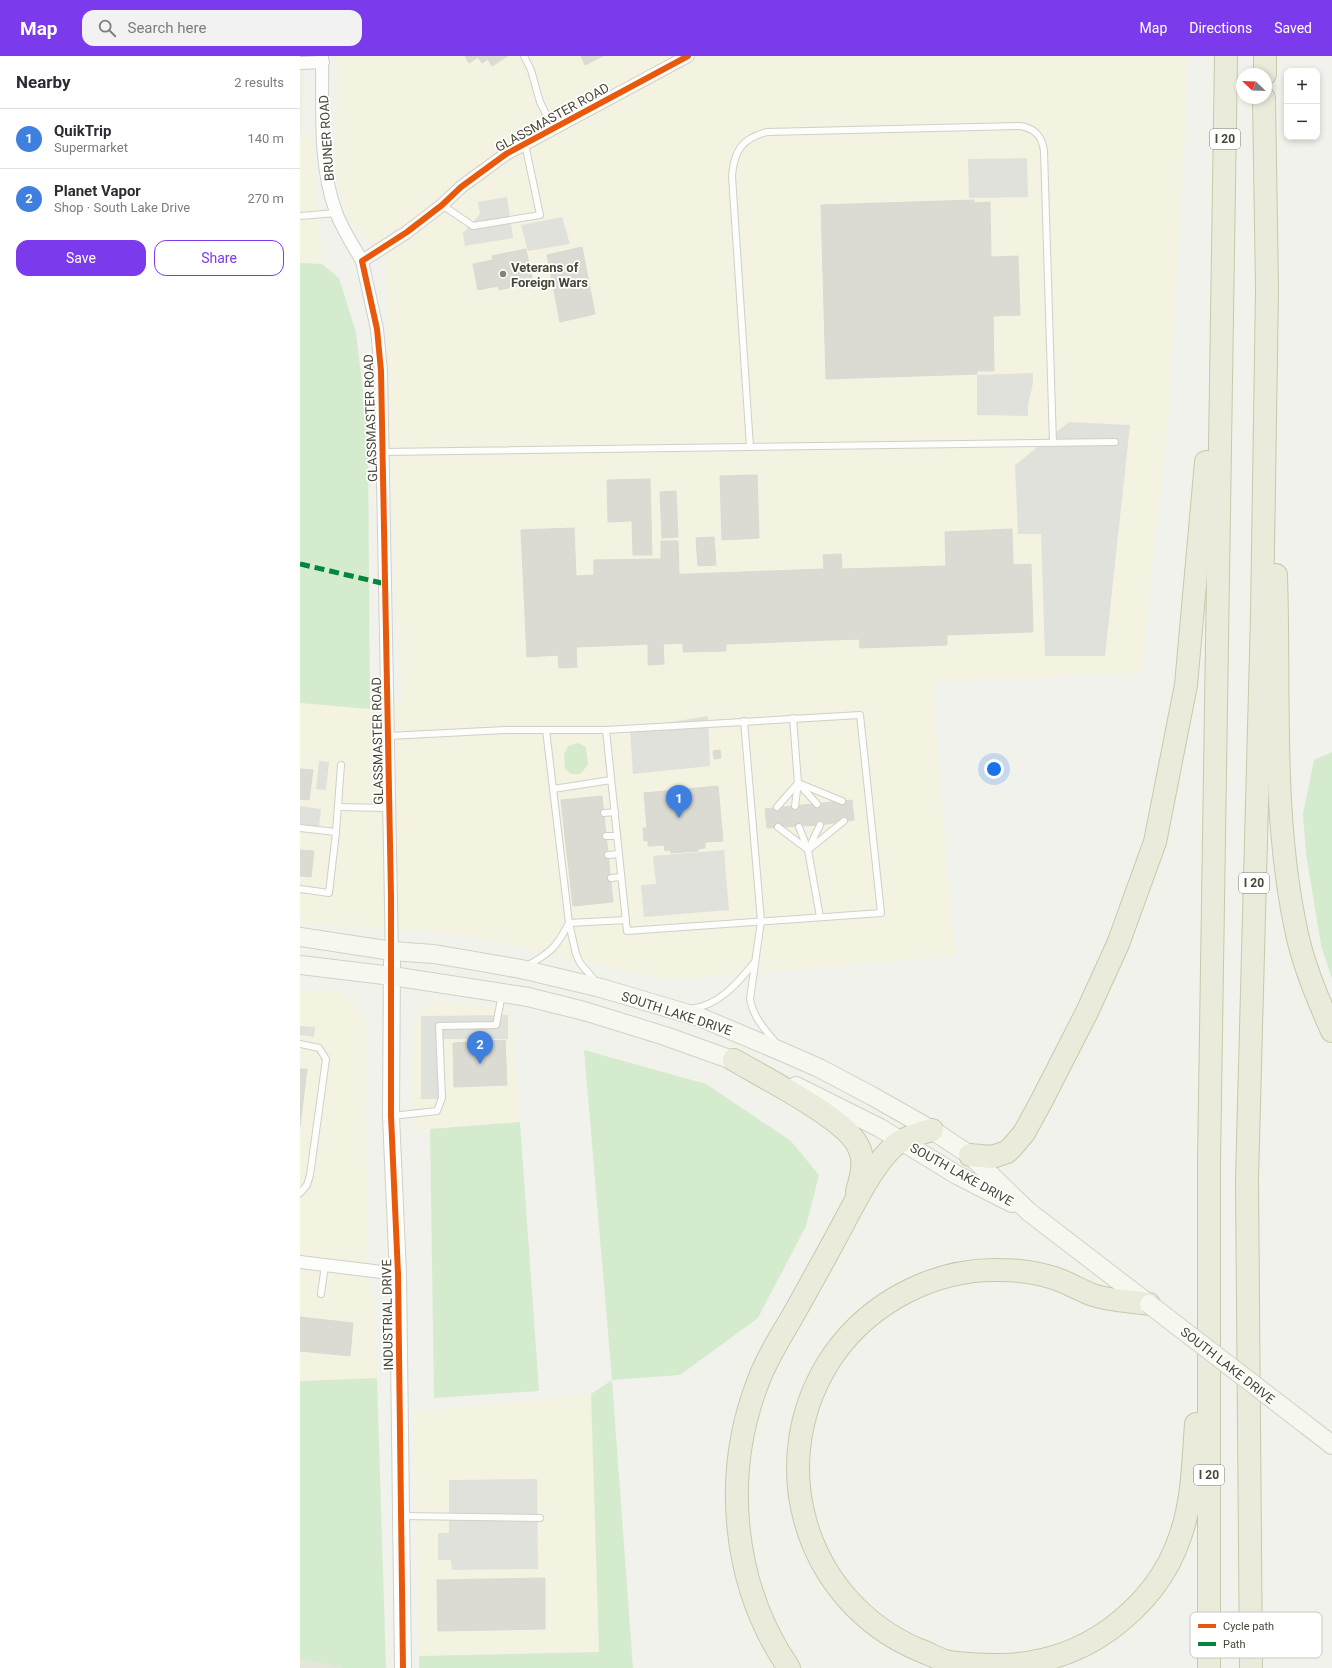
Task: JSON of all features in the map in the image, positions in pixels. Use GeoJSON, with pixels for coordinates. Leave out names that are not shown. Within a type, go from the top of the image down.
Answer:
{"type":"FeatureCollection","features":[{"type":"Feature","properties":{"kind":"highway","name":"I 20"},"geometry":{"type":"LineString","coordinates":[[1209,1612],[1209,1282],[1212,921],[1226,56]]}},
{"type":"Feature","properties":{"kind":"highway"},"geometry":{"type":"LineString","coordinates":[[1264,68],[1265,56]]}},
{"type":"Feature","properties":{"kind":"highway","name":"I 20"},"geometry":{"type":"LineString","coordinates":[[1251,1612],[1247,1179],[1262,615],[1267,289],[1264,104]]}},
{"type":"Feature","properties":{"kind":"highway"},"geometry":{"type":"LineString","coordinates":[[1267,289],[1278,632],[1277,708],[1282,845],[1297,935],[1310,975],[1332,1030]]}},
{"type":"Feature","properties":{"kind":"highway"},"geometry":{"type":"LineString","coordinates":[[970,1155],[992,1157],[1007,1152],[1024,1133],[1087,1012],[1118,944],[1155,842],[1186,685],[1222,301]]}},
{"type":"Feature","properties":{"kind":"highway"},"geometry":{"type":"LineString","coordinates":[[734,1060],[814,1107],[850,1134],[857,1144],[863,1164],[862,1176],[852,1207]]}},
{"type":"Feature","properties":{"kind":"highway"},"geometry":{"type":"LineString","coordinates":[[789,1668],[775,1644],[757,1606],[743,1557],[737,1500],[740,1455],[748,1412],[767,1362],[852,1207],[884,1156],[902,1141],[919,1133],[932,1130]]}},
{"type":"Feature","properties":{"kind":"highway"},"geometry":{"type":"LineString","coordinates":[[1149,1304],[1093,1295],[1044,1275],[998,1270],[966,1272],[924,1284],[900,1295],[865,1318],[845,1338],[829,1361],[808,1405],[801,1428],[797,1479],[801,1504],[814,1546],[826,1570],[854,1607],[873,1623],[901,1642],[944,1660],[989,1665],[1019,1665],[1049,1659],[1098,1638],[1141,1603],[1156,1584],[1170,1562],[1180,1537],[1190,1502],[1209,1282]]}},
{"type":"Feature","properties":{"kind":"highway","name":"I 20"},"geometry":{"type":"LineString","coordinates":[[1251,1658],[1251,1668]]}},
{"type":"Feature","properties":{"kind":"main road","name":"SOUTH LAKE DRIVE"},"geometry":{"type":"LineString","coordinates":[[300,936],[502,993],[528,997],[584,1011],[734,1060],[815,1095],[902,1141],[957,1175],[1029,1212]]}},
{"type":"Feature","properties":{"kind":"main road","name":"SOUTH LAKE DRIVE"},"geometry":{"type":"LineString","coordinates":[[300,965],[392,963],[434,954],[521,969],[601,988],[702,1018],[785,1052],[819,1068],[932,1130],[970,1155],[1029,1212],[1332,1445]]}},
{"type":"Feature","properties":{"kind":"street","name":"GLASSMASTER ROAD"},"geometry":{"type":"LineString","coordinates":[[392,963],[381,371],[377,329],[362,261],[391,244],[442,205],[461,187],[490,164],[553,128],[688,56]]}},
{"type":"Feature","properties":{"kind":"street"},"geometry":{"type":"LineString","coordinates":[[300,63],[322,59]]}},
{"type":"Feature","properties":{"kind":"street","name":"BRUNER ROAD"},"geometry":{"type":"LineString","coordinates":[[322,59],[326,173],[336,213],[362,261]]}},
{"type":"Feature","properties":{"kind":"street","name":"INDUSTRIAL DRIVE"},"geometry":{"type":"LineString","coordinates":[[392,963],[390,1116],[398,1274],[403,1668]]}},
{"type":"Feature","properties":{"kind":"street"},"geometry":{"type":"LineString","coordinates":[[300,1262],[398,1274]]}},
{"type":"Feature","properties":{"kind":"lane"},"geometry":{"type":"LineString","coordinates":[[524,56],[531,70],[540,102],[553,128]]}},
{"type":"Feature","properties":{"kind":"lane"},"geometry":{"type":"LineString","coordinates":[[750,447],[732,176],[732,164],[737,152],[745,141],[755,135],[767,132],[1021,126],[1031,128],[1038,134],[1043,142],[1044,151],[1053,443]]}},
{"type":"Feature","properties":{"kind":"lane"},"geometry":{"type":"LineString","coordinates":[[442,205],[473,226],[540,215],[525,144]]}},
{"type":"Feature","properties":{"kind":"lane"},"geometry":{"type":"LineString","coordinates":[[300,216],[336,213]]}},
{"type":"Feature","properties":{"kind":"lane"},"geometry":{"type":"LineString","coordinates":[[383,452],[1116,442]]}},
{"type":"Feature","properties":{"kind":"lane"},"geometry":{"type":"LineString","coordinates":[[388,736],[546,730],[606,730],[860,715],[881,913],[627,931],[606,730]]}},
{"type":"Feature","properties":{"kind":"lane"},"geometry":{"type":"LineString","coordinates":[[793,718],[798,783],[795,806]]}},
{"type":"Feature","properties":{"kind":"lane"},"geometry":{"type":"LineString","coordinates":[[744,721],[761,921],[750,991],[752,1008],[763,1027],[785,1052]]}},
{"type":"Feature","properties":{"kind":"lane"},"geometry":{"type":"LineString","coordinates":[[546,730],[553,789],[560,819],[563,841],[568,880],[570,923],[576,954],[580,963],[601,988]]}},
{"type":"Feature","properties":{"kind":"lane"},"geometry":{"type":"LineString","coordinates":[[300,889],[329,893],[336,832],[341,765]]}},
{"type":"Feature","properties":{"kind":"lane"},"geometry":{"type":"LineString","coordinates":[[553,789],[611,780]]}},
{"type":"Feature","properties":{"kind":"lane"},"geometry":{"type":"LineString","coordinates":[[798,783],[842,801]]}},
{"type":"Feature","properties":{"kind":"lane"},"geometry":{"type":"LineString","coordinates":[[798,783],[816,804]]}},
{"type":"Feature","properties":{"kind":"lane"},"geometry":{"type":"LineString","coordinates":[[777,808],[798,783]]}},
{"type":"Feature","properties":{"kind":"lane"},"geometry":{"type":"LineString","coordinates":[[338,807],[389,808]]}},
{"type":"Feature","properties":{"kind":"lane"},"geometry":{"type":"LineString","coordinates":[[604,813],[615,812]]}},
{"type":"Feature","properties":{"kind":"lane"},"geometry":{"type":"LineString","coordinates":[[808,850],[844,821]]}},
{"type":"Feature","properties":{"kind":"lane"},"geometry":{"type":"LineString","coordinates":[[808,850],[820,825]]}},
{"type":"Feature","properties":{"kind":"lane"},"geometry":{"type":"LineString","coordinates":[[778,827],[808,850]]}},
{"type":"Feature","properties":{"kind":"lane"},"geometry":{"type":"LineString","coordinates":[[799,827],[808,850],[820,917]]}},
{"type":"Feature","properties":{"kind":"lane"},"geometry":{"type":"LineString","coordinates":[[300,828],[336,832]]}},
{"type":"Feature","properties":{"kind":"lane"},"geometry":{"type":"LineString","coordinates":[[606,836],[617,836]]}},
{"type":"Feature","properties":{"kind":"lane"},"geometry":{"type":"LineString","coordinates":[[608,855],[619,854]]}},
{"type":"Feature","properties":{"kind":"lane"},"geometry":{"type":"LineString","coordinates":[[611,878],[621,877]]}},
{"type":"Feature","properties":{"kind":"lane"},"geometry":{"type":"LineString","coordinates":[[570,923],[626,920]]}},
{"type":"Feature","properties":{"kind":"lane"},"geometry":{"type":"LineString","coordinates":[[521,969],[552,950],[558,944],[570,923]]}},
{"type":"Feature","properties":{"kind":"lane"},"geometry":{"type":"LineString","coordinates":[[676,1010],[693,1009],[730,991],[755,962]]}},
{"type":"Feature","properties":{"kind":"lane"},"geometry":{"type":"LineString","coordinates":[[390,1116],[437,1111],[442,1098],[439,1026],[496,1025],[502,993]]}},
{"type":"Feature","properties":{"kind":"lane"},"geometry":{"type":"LineString","coordinates":[[300,1044],[320,1048],[326,1058],[310,1175],[307,1185],[300,1193]]}},
{"type":"Feature","properties":{"kind":"lane"},"geometry":{"type":"LineString","coordinates":[[321,1294],[325,1265]]}},
{"type":"Feature","properties":{"kind":"lane"},"geometry":{"type":"LineString","coordinates":[[401,1516],[540,1518]]}},
{"type":"Feature","properties":{"kind":"shaded area"},"geometry":{"type":"Polygon","coordinates":[[[300,56],[304,56],[302,133],[300,133],[300,56]]]}},
{"type":"Feature","properties":{"kind":"shaded area"},"geometry":{"type":"Polygon","coordinates":[[[337,56],[1188,56],[1169,414],[1141,673],[932,682],[955,956],[668,980],[459,934],[300,923],[300,703],[370,709],[402,702],[391,473],[386,260],[352,225],[342,202],[336,176],[337,56]]]}},
{"type":"Feature","properties":{"kind":"shaded area"},"geometry":{"type":"Polygon","coordinates":[[[300,133],[312,133],[322,264],[300,263],[300,133]]]}},
{"type":"Feature","properties":{"kind":"shaded area"},"geometry":{"type":"Polygon","coordinates":[[[1027,158],[1028,197],[969,198],[968,159],[1027,158]]]}},
{"type":"Feature","properties":{"kind":"shaded area"},"geometry":{"type":"Polygon","coordinates":[[[507,197],[513,238],[465,246],[463,233],[480,214],[478,202],[507,197]]]}},
{"type":"Feature","properties":{"kind":"shaded area"},"geometry":{"type":"Polygon","coordinates":[[[562,217],[570,244],[528,251],[521,225],[562,217]]]}},
{"type":"Feature","properties":{"kind":"shaded area"},"geometry":{"type":"Polygon","coordinates":[[[1033,373],[1033,383],[1028,405],[1028,416],[977,415],[977,375],[1033,373]]]}},
{"type":"Feature","properties":{"kind":"shaded area"},"geometry":{"type":"Polygon","coordinates":[[[1069,422],[1130,425],[1105,656],[1045,656],[1041,534],[1018,534],[1015,465],[1069,422]]]}},
{"type":"Feature","properties":{"kind":"shaded area"},"geometry":{"type":"Polygon","coordinates":[[[708,716],[710,766],[633,774],[630,729],[708,716]]]}},
{"type":"Feature","properties":{"kind":"shaded area"},"geometry":{"type":"Polygon","coordinates":[[[319,761],[329,762],[326,790],[316,789],[319,761]]]}},
{"type":"Feature","properties":{"kind":"shaded area"},"geometry":{"type":"Polygon","coordinates":[[[300,806],[321,809],[319,827],[300,824],[300,806]]]}},
{"type":"Feature","properties":{"kind":"shaded area"},"geometry":{"type":"Polygon","coordinates":[[[724,850],[729,910],[644,917],[641,885],[656,884],[653,856],[724,850]]]}},
{"type":"Feature","properties":{"kind":"shaded area"},"geometry":{"type":"Polygon","coordinates":[[[300,990],[338,992],[346,995],[359,1009],[365,1023],[368,1261],[374,1310],[377,1378],[300,1381],[300,990]]]}},
{"type":"Feature","properties":{"kind":"shaded area"},"geometry":{"type":"Polygon","coordinates":[[[436,1000],[511,1011],[520,1122],[413,1130],[412,1079],[414,1023],[419,1010],[436,1000]]]}},
{"type":"Feature","properties":{"kind":"shaded area"},"geometry":{"type":"Polygon","coordinates":[[[508,1015],[508,1039],[444,1039],[444,1099],[421,1099],[421,1016],[508,1015]]]}},
{"type":"Feature","properties":{"kind":"shaded area"},"geometry":{"type":"Polygon","coordinates":[[[300,1026],[315,1027],[314,1037],[300,1035],[300,1026]]]}},
{"type":"Feature","properties":{"kind":"shaded area"},"geometry":{"type":"Polygon","coordinates":[[[591,1394],[599,1652],[419,1656],[413,1412],[591,1394]]]}},
{"type":"Feature","properties":{"kind":"shaded area"},"geometry":{"type":"Polygon","coordinates":[[[537,1479],[538,1569],[452,1570],[451,1560],[438,1560],[438,1533],[449,1533],[449,1480],[537,1479]]]}},
{"type":"Feature","properties":{"kind":"shaded area"},"geometry":{"type":"Polygon","coordinates":[[[300,1659],[343,1668],[300,1668],[300,1659]]]}},
{"type":"Feature","properties":{"kind":"green space"},"geometry":{"type":"Polygon","coordinates":[[[300,263],[322,264],[339,278],[356,332],[368,434],[370,709],[300,703],[300,263]]]}},
{"type":"Feature","properties":{"kind":"green space"},"geometry":{"type":"Polygon","coordinates":[[[578,743],[586,747],[588,765],[580,774],[571,774],[565,769],[564,754],[568,746],[578,743]]]}},
{"type":"Feature","properties":{"kind":"green space"},"geometry":{"type":"Polygon","coordinates":[[[1332,752],[1332,979],[1321,945],[1306,854],[1303,814],[1314,760],[1332,752]]]}},
{"type":"Feature","properties":{"kind":"green space"},"geometry":{"type":"Polygon","coordinates":[[[584,1050],[706,1084],[791,1141],[819,1175],[806,1226],[758,1318],[680,1375],[612,1380],[584,1050]]]}},
{"type":"Feature","properties":{"kind":"green space"},"geometry":{"type":"Polygon","coordinates":[[[520,1122],[539,1391],[434,1398],[430,1129],[520,1122]]]}},
{"type":"Feature","properties":{"kind":"green space"},"geometry":{"type":"Polygon","coordinates":[[[377,1378],[386,1668],[343,1668],[300,1659],[300,1381],[377,1378]]]}},
{"type":"Feature","properties":{"kind":"green space"},"geometry":{"type":"Polygon","coordinates":[[[612,1380],[633,1668],[419,1668],[419,1656],[599,1652],[591,1394],[612,1380]]]}},
{"type":"Feature","properties":{"kind":"building"},"geometry":{"type":"Polygon","coordinates":[[[465,56],[508,56],[492,66],[488,59],[482,63],[478,57],[469,63],[465,56]]]}},
{"type":"Feature","properties":{"kind":"building"},"geometry":{"type":"Polygon","coordinates":[[[581,56],[603,56],[585,65],[581,56]]]}},
{"type":"Feature","properties":{"kind":"building"},"geometry":{"type":"Polygon","coordinates":[[[974,200],[974,203],[990,202],[991,257],[1018,256],[1020,315],[993,316],[994,371],[977,371],[977,374],[826,379],[821,205],[974,200]]]}},
{"type":"Feature","properties":{"kind":"building"},"geometry":{"type":"Polygon","coordinates":[[[582,247],[595,314],[560,322],[547,255],[582,247]]]}},
{"type":"Feature","properties":{"kind":"building","name":"Veterans of Foreign Wars"},"geometry":{"type":"Polygon","coordinates":[[[526,249],[533,283],[499,290],[498,286],[478,290],[473,264],[493,260],[492,256],[526,249]]]}},
{"type":"Feature","properties":{"kind":"building"},"geometry":{"type":"Polygon","coordinates":[[[757,475],[759,538],[722,540],[720,476],[757,475]]]}},
{"type":"Feature","properties":{"kind":"building"},"geometry":{"type":"Polygon","coordinates":[[[650,479],[652,555],[633,555],[632,521],[608,522],[607,480],[650,479]]]}},
{"type":"Feature","properties":{"kind":"building"},"geometry":{"type":"Polygon","coordinates":[[[676,491],[678,537],[662,538],[660,492],[676,491]]]}},
{"type":"Feature","properties":{"kind":"building"},"geometry":{"type":"Polygon","coordinates":[[[574,528],[576,576],[594,575],[594,560],[661,559],[661,575],[824,569],[823,555],[841,554],[842,569],[946,566],[945,532],[1012,529],[1013,565],[1031,564],[1033,632],[947,635],[947,645],[860,648],[859,639],[726,644],[726,651],[683,652],[683,643],[663,644],[664,664],[648,665],[648,644],[576,647],[577,667],[559,668],[558,655],[527,657],[521,530],[574,528]]]}},
{"type":"Feature","properties":{"kind":"building"},"geometry":{"type":"Polygon","coordinates":[[[714,537],[716,565],[698,566],[696,538],[714,537]]]}},
{"type":"Feature","properties":{"kind":"building"},"geometry":{"type":"Polygon","coordinates":[[[661,541],[678,541],[679,575],[661,575],[661,541]]]}},
{"type":"Feature","properties":{"kind":"building"},"geometry":{"type":"Polygon","coordinates":[[[720,750],[721,758],[714,759],[713,751],[720,750]]]}},
{"type":"Feature","properties":{"kind":"building"},"geometry":{"type":"Polygon","coordinates":[[[300,769],[313,770],[309,800],[300,799],[300,769]]]}},
{"type":"Feature","properties":{"kind":"building"},"geometry":{"type":"Polygon","coordinates":[[[718,786],[723,841],[705,842],[705,848],[698,849],[698,851],[671,853],[670,850],[665,851],[664,845],[648,846],[648,840],[644,841],[643,828],[647,828],[644,793],[718,786]]]}},
{"type":"Feature","properties":{"kind":"building"},"geometry":{"type":"Polygon","coordinates":[[[602,796],[613,902],[573,906],[561,800],[602,796]]]}},
{"type":"Feature","properties":{"kind":"building"},"geometry":{"type":"Polygon","coordinates":[[[852,800],[854,820],[820,825],[767,828],[765,809],[852,800]]]}},
{"type":"Feature","properties":{"kind":"building"},"geometry":{"type":"Polygon","coordinates":[[[300,850],[314,851],[311,877],[300,876],[300,850]]]}},
{"type":"Feature","properties":{"kind":"building"},"geometry":{"type":"Polygon","coordinates":[[[505,1040],[507,1085],[454,1087],[453,1043],[505,1040]]]}},
{"type":"Feature","properties":{"kind":"building"},"geometry":{"type":"Polygon","coordinates":[[[300,1069],[307,1069],[300,1126],[300,1069]]]}},
{"type":"Feature","properties":{"kind":"building"},"geometry":{"type":"Polygon","coordinates":[[[300,1317],[353,1323],[350,1356],[300,1351],[300,1317]]]}},
{"type":"Feature","properties":{"kind":"building"},"geometry":{"type":"Polygon","coordinates":[[[545,1578],[545,1629],[438,1631],[437,1580],[545,1578]]]}},
{"type":"Feature","properties":{"kind":"marked path"},"geometry":{"type":"LineString","coordinates":[[300,564],[386,584]]}},
{"type":"Feature","properties":{"kind":"cycle path"},"geometry":{"type":"LineString","coordinates":[[403,1668],[398,1274],[391,1116],[391,896],[381,371],[377,329],[362,261],[407,232],[442,205],[461,187],[506,154],[688,56]]}},
{"type":"Feature","properties":{"kind":"place","name":"Veterans of Foreign Wars"},"geometry":{"type":"Point","coordinates":[503,274]}},
{"type":"Feature","properties":{"kind":"place","name":"QuikTrip"},"geometry":{"type":"Point","coordinates":[679,818]}},
{"type":"Feature","properties":{"kind":"place","name":"Planet Vapor"},"geometry":{"type":"Point","coordinates":[480,1064]}}]}
